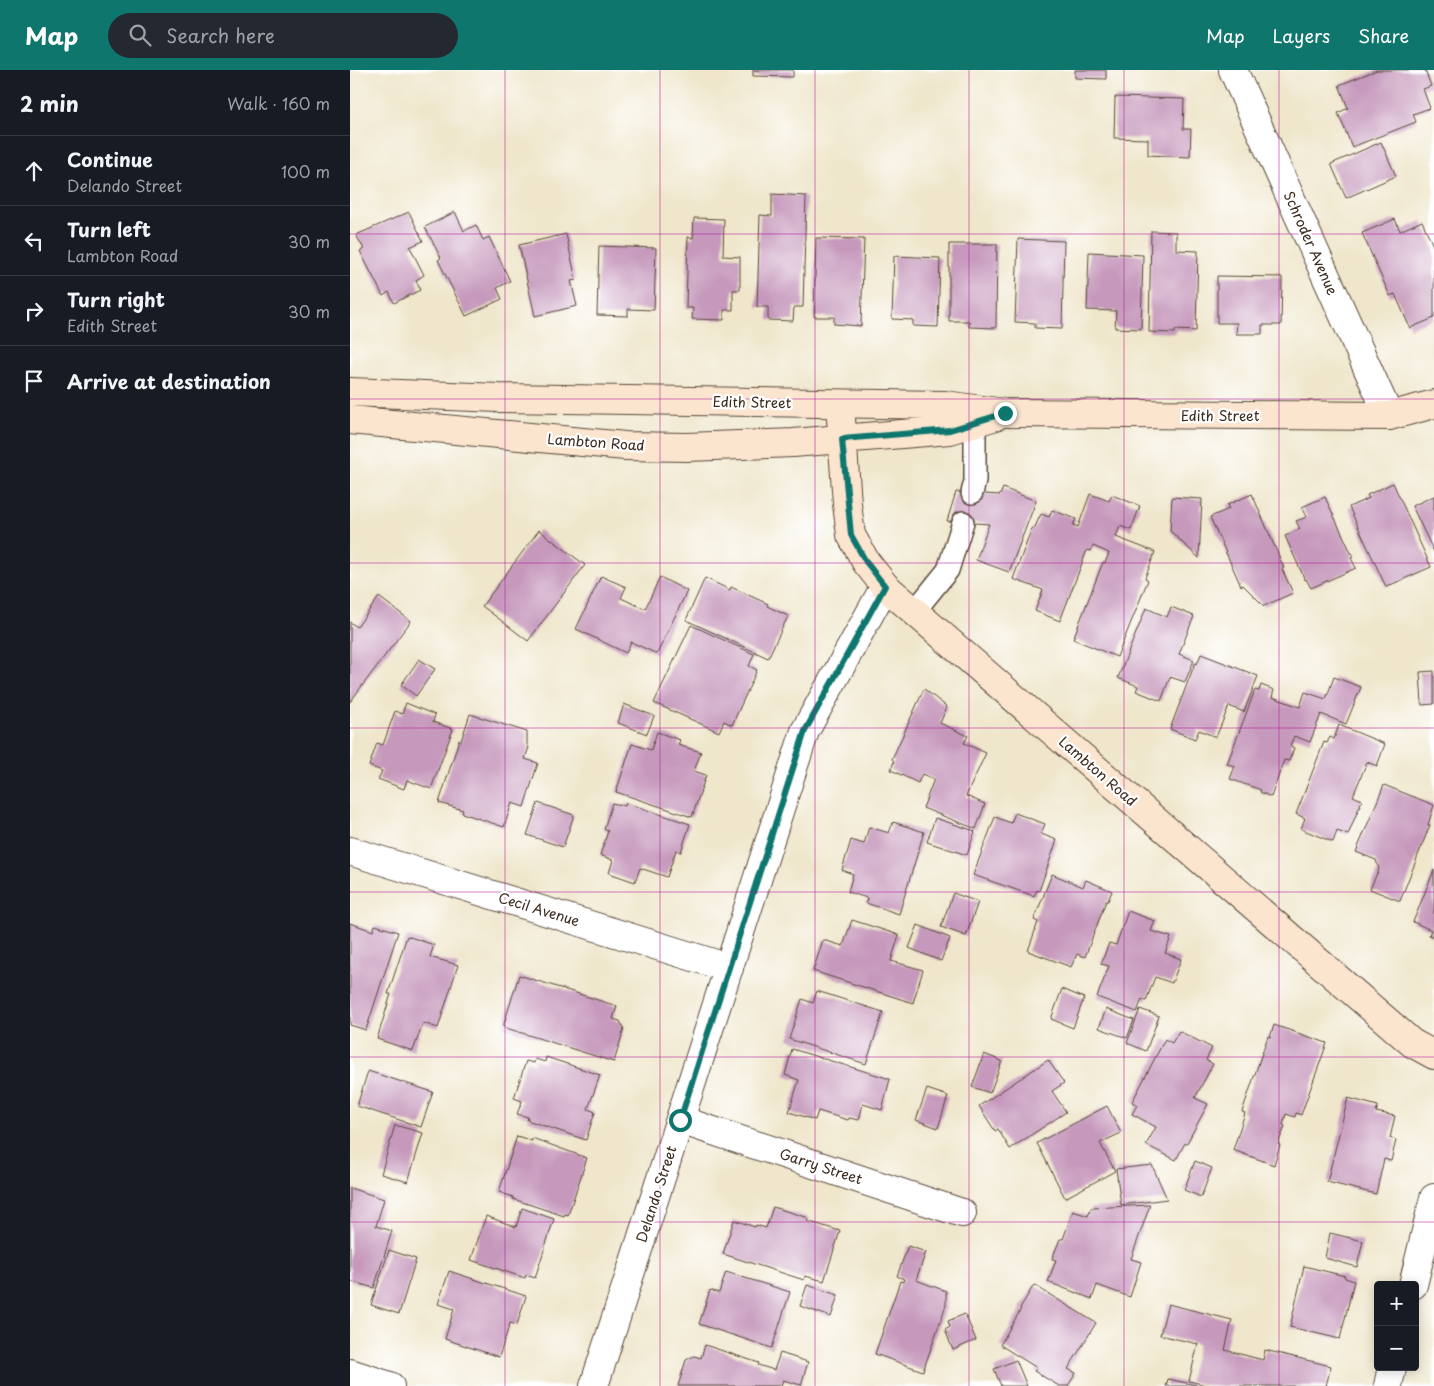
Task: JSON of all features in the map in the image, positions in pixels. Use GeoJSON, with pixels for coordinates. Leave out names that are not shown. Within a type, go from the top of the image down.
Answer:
{"type":"FeatureCollection","features":[{"type":"Feature","properties":{"kind":"main road","name":"Edith Street"},"geometry":{"type":"LineString","coordinates":[[350,392],[499,398],[945,404],[1005,413],[1390,416],[1434,404]]}},
{"type":"Feature","properties":{"kind":"main road","name":"Lambton Road"},"geometry":{"type":"LineString","coordinates":[[840,404],[851,535],[866,562],[885,586],[1412,1043],[1434,1055]]}},
{"type":"Feature","properties":{"kind":"main road","name":"Edith Street"},"geometry":{"type":"LineString","coordinates":[[842,439],[950,430],[1005,413]]}},
{"type":"Feature","properties":{"kind":"main road","name":"Lambton Road"},"geometry":{"type":"LineString","coordinates":[[350,420],[625,446],[687,447],[842,439]]}},
{"type":"Feature","properties":{"kind":"street","name":"Schroder Avenue"},"geometry":{"type":"LineString","coordinates":[[1233,70],[1390,416]]}},
{"type":"Feature","properties":{"kind":"street","name":"Delando Street"},"geometry":{"type":"LineString","coordinates":[[594,1386],[805,731],[885,586]]}},
{"type":"Feature","properties":{"kind":"street","name":"Cecil Avenue"},"geometry":{"type":"LineString","coordinates":[[350,851],[729,968]]}},
{"type":"Feature","properties":{"kind":"street","name":"Garry Street"},"geometry":{"type":"LineString","coordinates":[[680,1120],[962,1213]]}},
{"type":"Feature","properties":{"kind":"street"},"geometry":{"type":"LineString","coordinates":[[1414,1281],[1434,1198]]}},
{"type":"Feature","properties":{"kind":"street"},"geometry":{"type":"LineString","coordinates":[[1388,1386],[1391,1371]]}},
{"type":"Feature","properties":{"kind":"street"},"geometry":{"type":"LineString","coordinates":[[350,1373],[390,1386]]}},
{"type":"Feature","properties":{"kind":"lane"},"geometry":{"type":"LineString","coordinates":[[972,493],[976,481],[975,422]]}},
{"type":"Feature","properties":{"kind":"lane"},"geometry":{"type":"LineString","coordinates":[[914,612],[948,570],[963,522]]}},
{"type":"Feature","properties":{"kind":"building"},"geometry":{"type":"Polygon","coordinates":[[[753,70],[793,70],[793,77],[753,76],[753,70]]]}},
{"type":"Feature","properties":{"kind":"building"},"geometry":{"type":"Polygon","coordinates":[[[1075,70],[1106,70],[1106,79],[1075,78],[1075,70]]]}},
{"type":"Feature","properties":{"kind":"building"},"geometry":{"type":"Polygon","coordinates":[[[1377,70],[1425,70],[1431,86],[1423,89],[1430,108],[1413,114],[1416,122],[1352,147],[1338,113],[1348,108],[1339,85],[1377,70]]]}},
{"type":"Feature","properties":{"kind":"building"},"geometry":{"type":"Polygon","coordinates":[[[1115,97],[1184,99],[1183,129],[1191,129],[1190,157],[1148,155],[1148,139],[1114,138],[1115,97]]]}},
{"type":"Feature","properties":{"kind":"building"},"geometry":{"type":"Polygon","coordinates":[[[1381,142],[1396,176],[1346,198],[1331,164],[1381,142]]]}},
{"type":"Feature","properties":{"kind":"building"},"geometry":{"type":"Polygon","coordinates":[[[772,194],[806,196],[803,307],[794,307],[793,321],[768,320],[768,307],[757,307],[760,215],[772,216],[772,194]]]}},
{"type":"Feature","properties":{"kind":"building"},"geometry":{"type":"Polygon","coordinates":[[[409,212],[423,241],[410,247],[424,275],[416,280],[420,290],[394,303],[389,292],[383,296],[360,251],[364,249],[356,235],[409,212]]]}},
{"type":"Feature","properties":{"kind":"building"},"geometry":{"type":"Polygon","coordinates":[[[455,212],[464,231],[476,225],[483,240],[489,237],[510,281],[497,288],[502,299],[466,316],[438,260],[441,258],[425,227],[455,212]]]}},
{"type":"Feature","properties":{"kind":"building"},"geometry":{"type":"Polygon","coordinates":[[[694,218],[724,219],[723,256],[740,257],[740,290],[733,290],[733,310],[724,310],[724,320],[692,319],[693,308],[686,308],[688,237],[693,238],[694,218]]]}},
{"type":"Feature","properties":{"kind":"building"},"geometry":{"type":"Polygon","coordinates":[[[1395,219],[1400,231],[1422,221],[1434,248],[1434,318],[1410,328],[1395,294],[1390,296],[1362,233],[1395,219]]]}},
{"type":"Feature","properties":{"kind":"building"},"geometry":{"type":"Polygon","coordinates":[[[1151,231],[1176,232],[1176,250],[1198,251],[1196,331],[1175,330],[1175,333],[1149,332],[1151,231]]]}},
{"type":"Feature","properties":{"kind":"building"},"geometry":{"type":"Polygon","coordinates":[[[566,234],[576,280],[571,281],[577,306],[535,316],[519,245],[566,234]]]}},
{"type":"Feature","properties":{"kind":"building"},"geometry":{"type":"Polygon","coordinates":[[[816,238],[864,239],[861,326],[834,324],[834,317],[814,317],[816,238]]]}},
{"type":"Feature","properties":{"kind":"building"},"geometry":{"type":"Polygon","coordinates":[[[1018,239],[1064,241],[1062,329],[1035,328],[1035,323],[1015,322],[1018,239]]]}},
{"type":"Feature","properties":{"kind":"building"},"geometry":{"type":"Polygon","coordinates":[[[949,244],[997,244],[996,328],[969,327],[969,321],[949,321],[949,244]]]}},
{"type":"Feature","properties":{"kind":"building"},"geometry":{"type":"Polygon","coordinates":[[[599,246],[656,248],[654,310],[628,309],[628,316],[597,315],[599,246]]]}},
{"type":"Feature","properties":{"kind":"building"},"geometry":{"type":"Polygon","coordinates":[[[1089,252],[1143,255],[1141,329],[1115,328],[1116,311],[1087,310],[1089,252]]]}},
{"type":"Feature","properties":{"kind":"building"},"geometry":{"type":"Polygon","coordinates":[[[894,256],[940,258],[938,327],[913,326],[913,320],[892,319],[894,256]]]}},
{"type":"Feature","properties":{"kind":"building"},"geometry":{"type":"Polygon","coordinates":[[[1217,276],[1282,277],[1281,325],[1262,325],[1262,334],[1236,334],[1237,323],[1217,323],[1217,276]]]}},
{"type":"Feature","properties":{"kind":"building"},"geometry":{"type":"Polygon","coordinates":[[[1393,483],[1431,567],[1386,587],[1349,507],[1369,498],[1367,495],[1393,483]]]}},
{"type":"Feature","properties":{"kind":"building"},"geometry":{"type":"Polygon","coordinates":[[[1003,488],[1036,501],[1009,572],[976,560],[989,524],[947,521],[956,492],[1000,495],[1003,488]]]}},
{"type":"Feature","properties":{"kind":"building"},"geometry":{"type":"Polygon","coordinates":[[[1090,494],[1109,501],[1112,495],[1140,506],[1131,530],[1120,526],[1116,537],[1155,552],[1145,578],[1148,580],[1117,657],[1073,639],[1103,562],[1105,563],[1109,553],[1093,546],[1091,551],[1087,550],[1060,621],[1035,611],[1043,590],[1013,579],[1032,528],[1034,529],[1041,514],[1049,517],[1052,510],[1076,519],[1073,525],[1078,527],[1090,494]]]}},
{"type":"Feature","properties":{"kind":"building"},"geometry":{"type":"Polygon","coordinates":[[[1252,494],[1293,593],[1264,606],[1243,585],[1241,586],[1210,517],[1229,509],[1227,505],[1252,494]]]}},
{"type":"Feature","properties":{"kind":"building"},"geometry":{"type":"Polygon","coordinates":[[[1434,496],[1434,552],[1412,506],[1434,496]]]}},
{"type":"Feature","properties":{"kind":"building"},"geometry":{"type":"Polygon","coordinates":[[[1172,497],[1202,499],[1199,558],[1170,531],[1172,497]]]}},
{"type":"Feature","properties":{"kind":"building"},"geometry":{"type":"Polygon","coordinates":[[[1325,497],[1353,557],[1351,558],[1356,568],[1311,588],[1305,580],[1285,536],[1300,529],[1296,521],[1307,517],[1302,507],[1325,497]]]}},
{"type":"Feature","properties":{"kind":"building"},"geometry":{"type":"Polygon","coordinates":[[[539,530],[585,565],[528,641],[482,606],[539,530]]]}},
{"type":"Feature","properties":{"kind":"building"},"geometry":{"type":"Polygon","coordinates":[[[601,576],[626,587],[621,598],[645,609],[660,577],[687,591],[657,654],[631,642],[626,653],[576,629],[601,576]]]}},
{"type":"Feature","properties":{"kind":"building"},"geometry":{"type":"Polygon","coordinates":[[[705,578],[730,590],[731,587],[768,604],[767,606],[788,616],[768,658],[686,620],[705,578]]]}},
{"type":"Feature","properties":{"kind":"building"},"geometry":{"type":"Polygon","coordinates":[[[379,597],[411,621],[350,702],[350,622],[357,627],[379,597]]]}},
{"type":"Feature","properties":{"kind":"building"},"geometry":{"type":"Polygon","coordinates":[[[1171,607],[1194,616],[1179,654],[1194,660],[1185,682],[1170,677],[1161,701],[1136,691],[1138,686],[1118,678],[1146,608],[1167,617],[1171,607]]]}},
{"type":"Feature","properties":{"kind":"building"},"geometry":{"type":"Polygon","coordinates":[[[691,625],[754,654],[749,666],[757,670],[732,725],[724,721],[719,732],[654,703],[691,625]]]}},
{"type":"Feature","properties":{"kind":"building"},"geometry":{"type":"Polygon","coordinates":[[[1201,654],[1258,676],[1244,712],[1229,706],[1216,737],[1199,730],[1195,739],[1170,729],[1195,663],[1197,664],[1201,654]]]}},
{"type":"Feature","properties":{"kind":"building"},"geometry":{"type":"Polygon","coordinates":[[[419,659],[435,669],[416,696],[401,685],[419,659]]]}},
{"type":"Feature","properties":{"kind":"building"},"geometry":{"type":"Polygon","coordinates":[[[1434,671],[1434,704],[1422,705],[1420,672],[1434,671]]]}},
{"type":"Feature","properties":{"kind":"building"},"geometry":{"type":"Polygon","coordinates":[[[1334,677],[1361,687],[1346,724],[1321,714],[1310,742],[1294,736],[1290,746],[1294,748],[1289,761],[1284,760],[1271,797],[1260,792],[1261,790],[1230,779],[1235,766],[1227,764],[1255,690],[1259,691],[1261,685],[1274,690],[1272,697],[1300,707],[1305,692],[1326,699],[1334,677]]]}},
{"type":"Feature","properties":{"kind":"building"},"geometry":{"type":"Polygon","coordinates":[[[924,689],[947,707],[940,723],[968,736],[964,743],[986,753],[966,796],[985,804],[976,829],[923,808],[934,779],[922,774],[918,783],[891,770],[894,761],[892,759],[924,689]]]}},
{"type":"Feature","properties":{"kind":"building"},"geometry":{"type":"Polygon","coordinates":[[[406,703],[435,715],[433,722],[453,729],[431,789],[407,780],[404,789],[378,779],[382,771],[369,766],[377,743],[383,745],[395,711],[402,714],[406,703]]]}},
{"type":"Feature","properties":{"kind":"building"},"geometry":{"type":"Polygon","coordinates":[[[624,704],[654,716],[647,734],[618,723],[624,704]]]}},
{"type":"Feature","properties":{"kind":"building"},"geometry":{"type":"Polygon","coordinates":[[[470,714],[527,732],[527,746],[529,747],[525,759],[538,763],[524,807],[512,803],[504,827],[462,813],[463,810],[439,803],[459,740],[461,741],[470,714]]]}},
{"type":"Feature","properties":{"kind":"building"},"geometry":{"type":"Polygon","coordinates":[[[1339,725],[1385,744],[1377,766],[1367,762],[1353,796],[1362,800],[1348,835],[1337,831],[1333,842],[1301,829],[1305,818],[1296,814],[1324,742],[1327,743],[1330,737],[1334,739],[1339,725]]]}},
{"type":"Feature","properties":{"kind":"building"},"geometry":{"type":"Polygon","coordinates":[[[657,732],[680,740],[678,745],[701,752],[694,771],[706,775],[692,817],[616,792],[632,744],[651,750],[657,732]]]}},
{"type":"Feature","properties":{"kind":"building"},"geometry":{"type":"Polygon","coordinates":[[[1384,785],[1434,805],[1428,825],[1430,825],[1400,901],[1370,889],[1379,869],[1376,860],[1356,852],[1384,785]]]}},
{"type":"Feature","properties":{"kind":"building"},"geometry":{"type":"Polygon","coordinates":[[[538,803],[574,815],[563,847],[527,835],[538,803]]]}},
{"type":"Feature","properties":{"kind":"building"},"geometry":{"type":"Polygon","coordinates":[[[612,803],[625,806],[626,803],[690,824],[681,852],[676,850],[667,877],[640,868],[635,882],[609,873],[613,860],[600,855],[608,831],[604,829],[612,803]]]}},
{"type":"Feature","properties":{"kind":"building"},"geometry":{"type":"Polygon","coordinates":[[[1015,813],[1045,824],[1041,834],[1057,840],[1039,891],[1037,890],[1034,896],[973,875],[995,817],[1011,823],[1015,813]]]}},
{"type":"Feature","properties":{"kind":"building"},"geometry":{"type":"Polygon","coordinates":[[[935,818],[975,831],[967,855],[927,842],[935,818]]]}},
{"type":"Feature","properties":{"kind":"building"},"geometry":{"type":"Polygon","coordinates":[[[893,822],[924,832],[899,914],[866,903],[867,898],[848,892],[853,874],[842,870],[851,840],[864,844],[869,827],[889,833],[893,822]]]}},
{"type":"Feature","properties":{"kind":"building"},"geometry":{"type":"Polygon","coordinates":[[[1434,870],[1434,937],[1429,935],[1431,930],[1413,922],[1434,870]]]}},
{"type":"Feature","properties":{"kind":"building"},"geometry":{"type":"Polygon","coordinates":[[[1052,874],[1083,887],[1086,880],[1112,891],[1108,901],[1106,901],[1085,957],[1077,954],[1071,967],[1028,951],[1038,922],[1034,920],[1052,874]]]}},
{"type":"Feature","properties":{"kind":"building"},"geometry":{"type":"Polygon","coordinates":[[[953,893],[978,902],[966,936],[941,927],[953,893]]]}},
{"type":"Feature","properties":{"kind":"building"},"geometry":{"type":"Polygon","coordinates":[[[1128,911],[1155,921],[1151,931],[1171,937],[1165,953],[1181,959],[1172,983],[1155,977],[1146,1001],[1142,999],[1137,1012],[1097,997],[1109,966],[1101,964],[1109,943],[1116,945],[1128,911]]]}},
{"type":"Feature","properties":{"kind":"building"},"geometry":{"type":"Polygon","coordinates":[[[852,920],[899,935],[891,961],[923,970],[913,1003],[813,971],[823,940],[843,946],[852,920]]]}},
{"type":"Feature","properties":{"kind":"building"},"geometry":{"type":"Polygon","coordinates":[[[350,923],[373,931],[375,925],[398,932],[366,1030],[350,1025],[350,923]]]}},
{"type":"Feature","properties":{"kind":"building"},"geometry":{"type":"Polygon","coordinates":[[[918,925],[950,938],[941,961],[909,948],[918,925]]]}},
{"type":"Feature","properties":{"kind":"building"},"geometry":{"type":"Polygon","coordinates":[[[407,936],[434,945],[430,957],[458,965],[438,1028],[423,1023],[413,1051],[377,1039],[391,994],[388,994],[407,936]]]}},
{"type":"Feature","properties":{"kind":"building"},"geometry":{"type":"Polygon","coordinates":[[[519,975],[617,1006],[613,1019],[620,1021],[624,1029],[614,1062],[503,1027],[519,975]]]}},
{"type":"Feature","properties":{"kind":"building"},"geometry":{"type":"Polygon","coordinates":[[[1062,989],[1084,998],[1073,1028],[1051,1019],[1062,989]]]}},
{"type":"Feature","properties":{"kind":"building"},"geometry":{"type":"Polygon","coordinates":[[[817,991],[883,1012],[866,1064],[789,1039],[802,999],[813,1003],[817,991]]]}},
{"type":"Feature","properties":{"kind":"building"},"geometry":{"type":"Polygon","coordinates":[[[1106,1009],[1134,1020],[1127,1038],[1099,1028],[1106,1009]]]}},
{"type":"Feature","properties":{"kind":"building"},"geometry":{"type":"Polygon","coordinates":[[[1140,1009],[1159,1016],[1146,1051],[1127,1043],[1140,1009]]]}},
{"type":"Feature","properties":{"kind":"building"},"geometry":{"type":"Polygon","coordinates":[[[1274,1025],[1327,1043],[1301,1115],[1296,1113],[1295,1117],[1286,1114],[1283,1125],[1285,1126],[1278,1144],[1280,1145],[1274,1165],[1233,1150],[1245,1113],[1242,1112],[1268,1036],[1270,1037],[1274,1025]]]}},
{"type":"Feature","properties":{"kind":"building"},"geometry":{"type":"Polygon","coordinates":[[[1179,1031],[1212,1048],[1206,1060],[1213,1064],[1195,1098],[1208,1104],[1176,1160],[1146,1145],[1156,1127],[1132,1114],[1137,1105],[1132,1102],[1165,1039],[1172,1043],[1179,1031]]]}},
{"type":"Feature","properties":{"kind":"building"},"geometry":{"type":"Polygon","coordinates":[[[792,1049],[890,1079],[882,1110],[863,1104],[859,1120],[849,1118],[848,1120],[818,1111],[815,1120],[789,1112],[799,1080],[785,1075],[792,1049]]]}},
{"type":"Feature","properties":{"kind":"building"},"geometry":{"type":"Polygon","coordinates":[[[984,1054],[1002,1061],[990,1093],[972,1087],[984,1054]]]}},
{"type":"Feature","properties":{"kind":"building"},"geometry":{"type":"Polygon","coordinates":[[[546,1057],[600,1075],[588,1109],[595,1112],[586,1140],[527,1120],[528,1117],[517,1114],[522,1101],[514,1098],[526,1061],[534,1063],[535,1059],[545,1062],[546,1057]]]}},
{"type":"Feature","properties":{"kind":"building"},"geometry":{"type":"Polygon","coordinates":[[[1048,1060],[1064,1083],[1052,1091],[1066,1112],[1010,1149],[998,1129],[995,1131],[979,1106],[1048,1060]]]}},
{"type":"Feature","properties":{"kind":"building"},"geometry":{"type":"Polygon","coordinates":[[[368,1071],[433,1092],[421,1127],[357,1106],[368,1071]]]}},
{"type":"Feature","properties":{"kind":"building"},"geometry":{"type":"Polygon","coordinates":[[[927,1089],[948,1096],[938,1128],[916,1120],[927,1089]]]}},
{"type":"Feature","properties":{"kind":"building"},"geometry":{"type":"Polygon","coordinates":[[[1348,1098],[1378,1106],[1376,1112],[1395,1116],[1390,1138],[1396,1140],[1391,1161],[1384,1159],[1376,1194],[1327,1182],[1348,1098]]]}},
{"type":"Feature","properties":{"kind":"building"},"geometry":{"type":"Polygon","coordinates":[[[1107,1106],[1121,1133],[1100,1143],[1115,1171],[1065,1198],[1037,1143],[1107,1106]]]}},
{"type":"Feature","properties":{"kind":"building"},"geometry":{"type":"Polygon","coordinates":[[[395,1125],[423,1133],[408,1182],[381,1174],[395,1125]]]}},
{"type":"Feature","properties":{"kind":"building"},"geometry":{"type":"Polygon","coordinates":[[[517,1136],[532,1141],[532,1138],[587,1158],[568,1215],[565,1214],[564,1216],[513,1199],[513,1197],[499,1192],[517,1136]]]}},
{"type":"Feature","properties":{"kind":"building"},"geometry":{"type":"Polygon","coordinates":[[[1195,1161],[1212,1168],[1201,1197],[1184,1190],[1195,1161]]]}},
{"type":"Feature","properties":{"kind":"building"},"geometry":{"type":"Polygon","coordinates":[[[1152,1165],[1167,1199],[1121,1205],[1116,1169],[1152,1165]]]}},
{"type":"Feature","properties":{"kind":"building"},"geometry":{"type":"Polygon","coordinates":[[[350,1188],[384,1199],[376,1226],[392,1231],[374,1288],[350,1281],[350,1188]]]}},
{"type":"Feature","properties":{"kind":"building"},"geometry":{"type":"Polygon","coordinates":[[[1150,1205],[1131,1259],[1141,1262],[1130,1297],[1097,1285],[1092,1299],[1048,1282],[1056,1260],[1052,1259],[1060,1239],[1063,1239],[1073,1211],[1088,1216],[1091,1208],[1150,1205]]]}},
{"type":"Feature","properties":{"kind":"building"},"geometry":{"type":"Polygon","coordinates":[[[773,1207],[809,1218],[807,1221],[840,1231],[824,1281],[805,1276],[804,1280],[723,1254],[734,1220],[755,1227],[756,1225],[766,1228],[773,1207]]]}},
{"type":"Feature","properties":{"kind":"building"},"geometry":{"type":"Polygon","coordinates":[[[522,1208],[554,1219],[535,1278],[526,1275],[525,1278],[471,1260],[486,1216],[516,1227],[522,1208]]]}},
{"type":"Feature","properties":{"kind":"building"},"geometry":{"type":"Polygon","coordinates":[[[1330,1233],[1363,1241],[1357,1267],[1325,1258],[1330,1233]]]}},
{"type":"Feature","properties":{"kind":"building"},"geometry":{"type":"Polygon","coordinates":[[[908,1246],[926,1252],[916,1280],[946,1291],[946,1305],[923,1371],[875,1354],[900,1281],[903,1282],[904,1279],[897,1276],[908,1246]]]}},
{"type":"Feature","properties":{"kind":"building"},"geometry":{"type":"Polygon","coordinates":[[[389,1250],[416,1259],[399,1314],[371,1305],[389,1250]]]}},
{"type":"Feature","properties":{"kind":"building"},"geometry":{"type":"Polygon","coordinates":[[[1304,1266],[1345,1276],[1345,1278],[1354,1281],[1340,1339],[1290,1327],[1304,1266]]]}},
{"type":"Feature","properties":{"kind":"building"},"geometry":{"type":"Polygon","coordinates":[[[449,1271],[526,1296],[517,1325],[510,1323],[499,1357],[445,1339],[454,1309],[438,1304],[449,1271]]]}},
{"type":"Feature","properties":{"kind":"building"},"geometry":{"type":"Polygon","coordinates":[[[726,1272],[790,1292],[772,1348],[699,1324],[710,1290],[719,1293],[726,1272]]]}},
{"type":"Feature","properties":{"kind":"building"},"geometry":{"type":"Polygon","coordinates":[[[807,1285],[838,1295],[831,1317],[800,1306],[807,1285]]]}},
{"type":"Feature","properties":{"kind":"building"},"geometry":{"type":"Polygon","coordinates":[[[1034,1285],[1096,1323],[1068,1369],[1076,1373],[1068,1386],[1059,1386],[1034,1371],[1037,1368],[1000,1345],[1034,1285]]]}},
{"type":"Feature","properties":{"kind":"building"},"geometry":{"type":"Polygon","coordinates":[[[1168,1304],[1232,1320],[1225,1350],[1263,1360],[1265,1350],[1331,1366],[1326,1386],[1210,1386],[1189,1381],[1198,1344],[1160,1335],[1168,1304]]]}},
{"type":"Feature","properties":{"kind":"building"},"geometry":{"type":"Polygon","coordinates":[[[965,1314],[976,1340],[953,1350],[945,1330],[950,1327],[948,1321],[965,1314]]]}},
{"type":"Feature","properties":{"kind":"building"},"geometry":{"type":"Polygon","coordinates":[[[705,1345],[774,1370],[780,1353],[808,1362],[801,1385],[783,1380],[781,1386],[678,1386],[686,1360],[694,1356],[701,1358],[705,1345]]]}},
{"type":"Feature","properties":{"kind":"building"},"geometry":{"type":"Polygon","coordinates":[[[1016,1360],[1027,1386],[1001,1386],[994,1369],[1016,1360]]]}},
{"type":"Feature","properties":{"kind":"building"},"geometry":{"type":"Polygon","coordinates":[[[1168,1379],[1196,1385],[1196,1386],[1166,1386],[1168,1379]]]}},
{"type":"Feature","properties":{"kind":"route"},"geometry":{"type":"LineString","coordinates":[[680,1120],[805,731],[885,586],[866,562],[851,535],[842,439],[950,430],[1005,413]]}}]}
